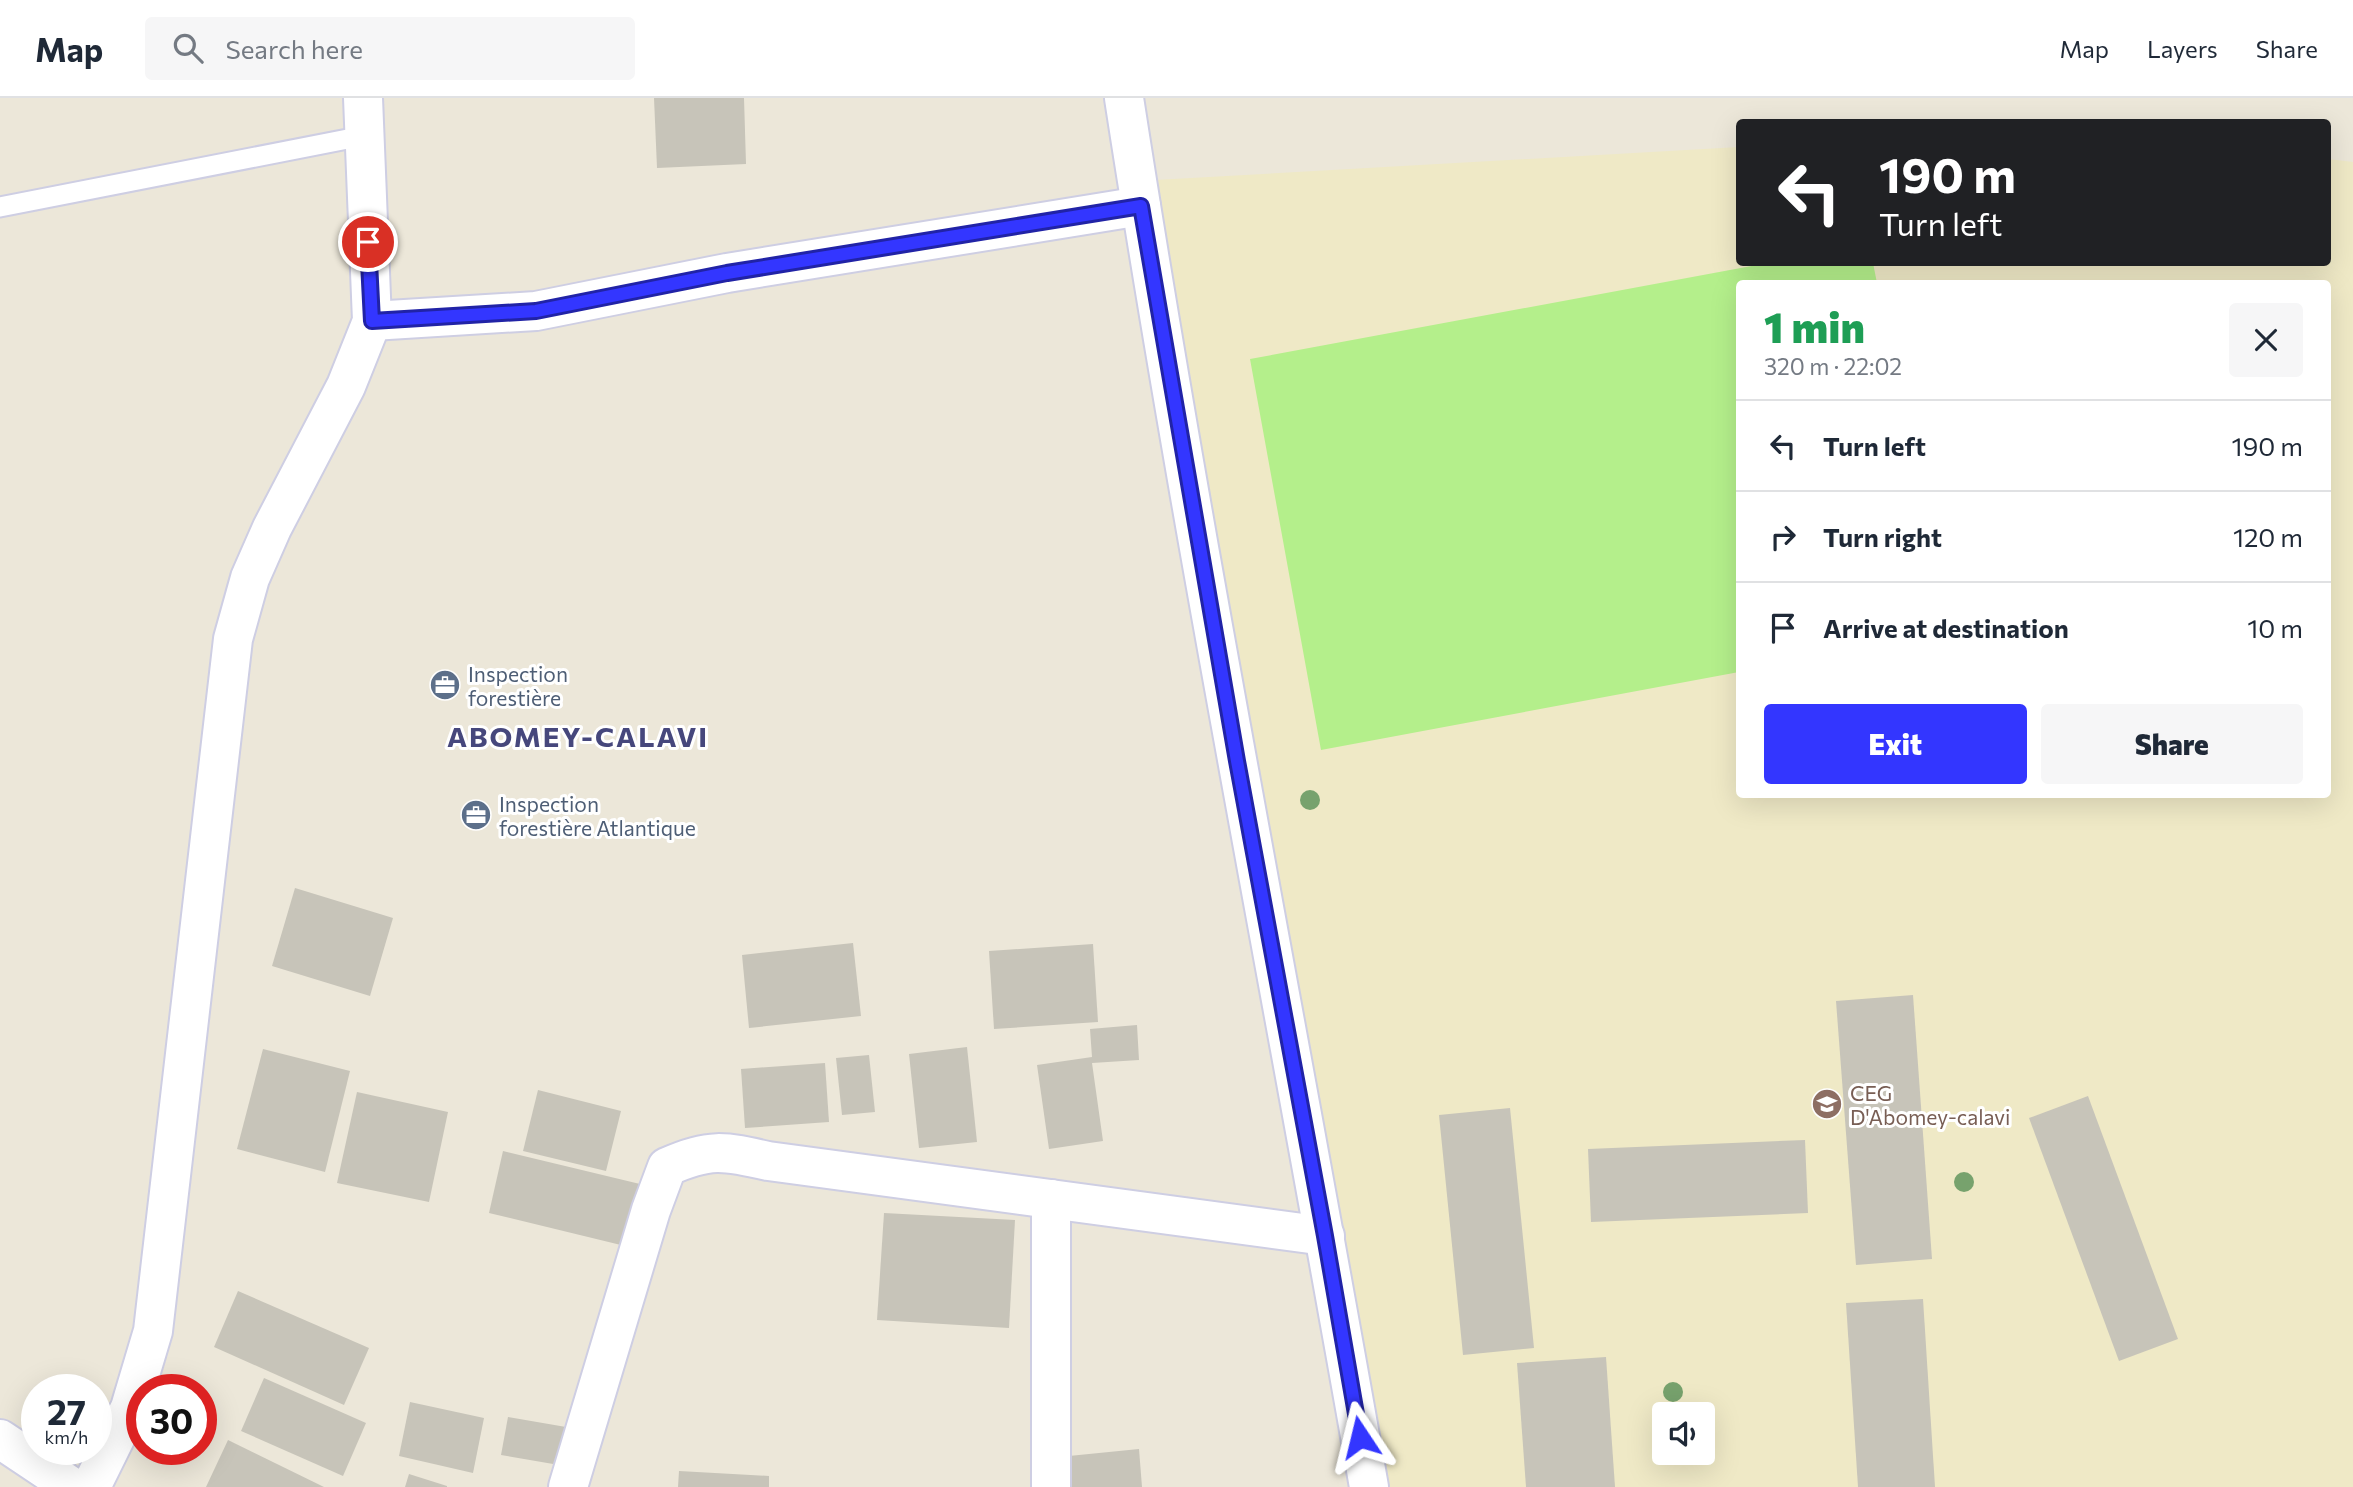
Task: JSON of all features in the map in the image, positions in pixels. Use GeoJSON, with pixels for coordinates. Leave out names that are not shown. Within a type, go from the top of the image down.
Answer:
{"type":"FeatureCollection","features":[{"type":"Feature","properties":{"kind":"street"},"geometry":{"type":"LineString","coordinates":[[91,1487],[130,1408],[153,1331],[233,639],[250,578],[272,528],[346,386],[372,321],[363,98]]}},
{"type":"Feature","properties":{"kind":"street"},"geometry":{"type":"LineString","coordinates":[[1124,98],[1234,747],[1369,1487]]}},
{"type":"Feature","properties":{"kind":"street"},"geometry":{"type":"LineString","coordinates":[[372,321],[536,311],[727,273],[1141,206]]}},
{"type":"Feature","properties":{"kind":"street"},"geometry":{"type":"LineString","coordinates":[[568,1487],[651,1210],[667,1167],[692,1155],[727,1152],[768,1161],[1325,1236]]}},
{"type":"Feature","properties":{"kind":"street"},"geometry":{"type":"LineString","coordinates":[[1051,1199],[1051,1487]]}},
{"type":"Feature","properties":{"kind":"street"},"geometry":{"type":"LineString","coordinates":[[0,1439],[72,1487]]}},
{"type":"Feature","properties":{"kind":"lane"},"geometry":{"type":"LineString","coordinates":[[0,207],[363,136]]}},
{"type":"Feature","properties":{"kind":"shaded area","name":"CEG D'Abomey-calavi"},"geometry":{"type":"Polygon","coordinates":[[[1736,147],[1736,266],[2331,266],[2331,159],[2353,162],[2353,1487],[1362,1487],[1155,180],[1736,147]]]}},
{"type":"Feature","properties":{"kind":"green space"},"geometry":{"type":"Polygon","coordinates":[[[1751,266],[1874,266],[1876,280],[1736,280],[1736,673],[1321,750],[1250,359],[1751,266]]]}},
{"type":"Feature","properties":{"kind":"building"},"geometry":{"type":"Polygon","coordinates":[[[654,98],[744,98],[746,164],[657,168],[654,98]]]}},
{"type":"Feature","properties":{"kind":"building"},"geometry":{"type":"Polygon","coordinates":[[[295,888],[393,918],[370,996],[272,966],[295,888]]]}},
{"type":"Feature","properties":{"kind":"building"},"geometry":{"type":"Polygon","coordinates":[[[853,943],[861,1016],[749,1028],[742,955],[853,943]]]}},
{"type":"Feature","properties":{"kind":"building"},"geometry":{"type":"Polygon","coordinates":[[[1093,944],[1098,1022],[994,1029],[989,951],[1093,944]]]}},
{"type":"Feature","properties":{"kind":"building"},"geometry":{"type":"Polygon","coordinates":[[[1913,995],[1932,1259],[1856,1265],[1836,1001],[1913,995]]]}},
{"type":"Feature","properties":{"kind":"building"},"geometry":{"type":"Polygon","coordinates":[[[1137,1025],[1139,1060],[1092,1063],[1103,1141],[1049,1149],[1037,1065],[1092,1057],[1090,1029],[1137,1025]]]}},
{"type":"Feature","properties":{"kind":"building"},"geometry":{"type":"Polygon","coordinates":[[[967,1047],[977,1142],[919,1148],[909,1054],[967,1047]]]}},
{"type":"Feature","properties":{"kind":"building"},"geometry":{"type":"Polygon","coordinates":[[[263,1049],[350,1071],[325,1172],[237,1149],[263,1049]]]}},
{"type":"Feature","properties":{"kind":"building"},"geometry":{"type":"Polygon","coordinates":[[[869,1055],[875,1112],[842,1115],[836,1058],[869,1055]]]}},
{"type":"Feature","properties":{"kind":"building"},"geometry":{"type":"Polygon","coordinates":[[[825,1063],[829,1122],[745,1128],[741,1069],[825,1063]]]}},
{"type":"Feature","properties":{"kind":"building"},"geometry":{"type":"Polygon","coordinates":[[[538,1090],[621,1111],[606,1171],[523,1151],[538,1090]]]}},
{"type":"Feature","properties":{"kind":"building"},"geometry":{"type":"Polygon","coordinates":[[[357,1092],[448,1112],[429,1202],[337,1183],[357,1092]]]}},
{"type":"Feature","properties":{"kind":"building"},"geometry":{"type":"Polygon","coordinates":[[[2088,1096],[2178,1339],[2119,1361],[2029,1118],[2088,1096]]]}},
{"type":"Feature","properties":{"kind":"building"},"geometry":{"type":"Polygon","coordinates":[[[1510,1108],[1534,1348],[1463,1355],[1439,1115],[1510,1108]]]}},
{"type":"Feature","properties":{"kind":"building"},"geometry":{"type":"Polygon","coordinates":[[[1805,1140],[1808,1213],[1591,1222],[1588,1149],[1805,1140]]]}},
{"type":"Feature","properties":{"kind":"building"},"geometry":{"type":"Polygon","coordinates":[[[503,1151],[640,1184],[625,1246],[489,1213],[503,1151]]]}},
{"type":"Feature","properties":{"kind":"building"},"geometry":{"type":"Polygon","coordinates":[[[884,1213],[1015,1220],[1009,1328],[877,1320],[884,1213]]]}},
{"type":"Feature","properties":{"kind":"building"},"geometry":{"type":"Polygon","coordinates":[[[238,1291],[369,1348],[344,1405],[214,1347],[238,1291]]]}},
{"type":"Feature","properties":{"kind":"building"},"geometry":{"type":"Polygon","coordinates":[[[1923,1299],[1935,1487],[1858,1487],[1846,1303],[1923,1299]]]}},
{"type":"Feature","properties":{"kind":"building"},"geometry":{"type":"Polygon","coordinates":[[[1606,1357],[1615,1487],[1526,1487],[1517,1363],[1606,1357]]]}},
{"type":"Feature","properties":{"kind":"building"},"geometry":{"type":"Polygon","coordinates":[[[264,1378],[366,1423],[343,1476],[241,1431],[264,1378]]]}},
{"type":"Feature","properties":{"kind":"building"},"geometry":{"type":"Polygon","coordinates":[[[410,1402],[484,1418],[473,1473],[399,1456],[410,1402]]]}},
{"type":"Feature","properties":{"kind":"building"},"geometry":{"type":"Polygon","coordinates":[[[508,1417],[566,1427],[559,1465],[501,1455],[508,1417]]]}},
{"type":"Feature","properties":{"kind":"building"},"geometry":{"type":"Polygon","coordinates":[[[228,1440],[324,1487],[206,1487],[228,1440]]]}},
{"type":"Feature","properties":{"kind":"building"},"geometry":{"type":"Polygon","coordinates":[[[1139,1449],[1142,1487],[1072,1487],[1069,1456],[1139,1449]]]}},
{"type":"Feature","properties":{"kind":"building"},"geometry":{"type":"Polygon","coordinates":[[[679,1471],[769,1476],[769,1487],[678,1487],[679,1471]]]}},
{"type":"Feature","properties":{"kind":"building"},"geometry":{"type":"Polygon","coordinates":[[[409,1474],[447,1486],[447,1487],[405,1487],[409,1474]]]}},
{"type":"Feature","properties":{"kind":"place","name":"Inspection forestière"},"geometry":{"type":"Point","coordinates":[445,685]}},
{"type":"Feature","properties":{"kind":"place","name":"Inspection forestière Atlantique"},"geometry":{"type":"Point","coordinates":[476,815]}},
{"type":"Feature","properties":{"kind":"place","name":"CEG D'Abomey-calavi"},"geometry":{"type":"Point","coordinates":[1827,1104]}},
{"type":"Feature","properties":{"kind":"district","name":"ABOMEY-CALAVI"},"geometry":{"type":"Point","coordinates":[578,736]}},
{"type":"Feature","properties":{"kind":"route"},"geometry":{"type":"LineString","coordinates":[[368,242],[372,321],[536,311],[727,273],[1141,206],[1237,761],[1360,1437]]}}]}
